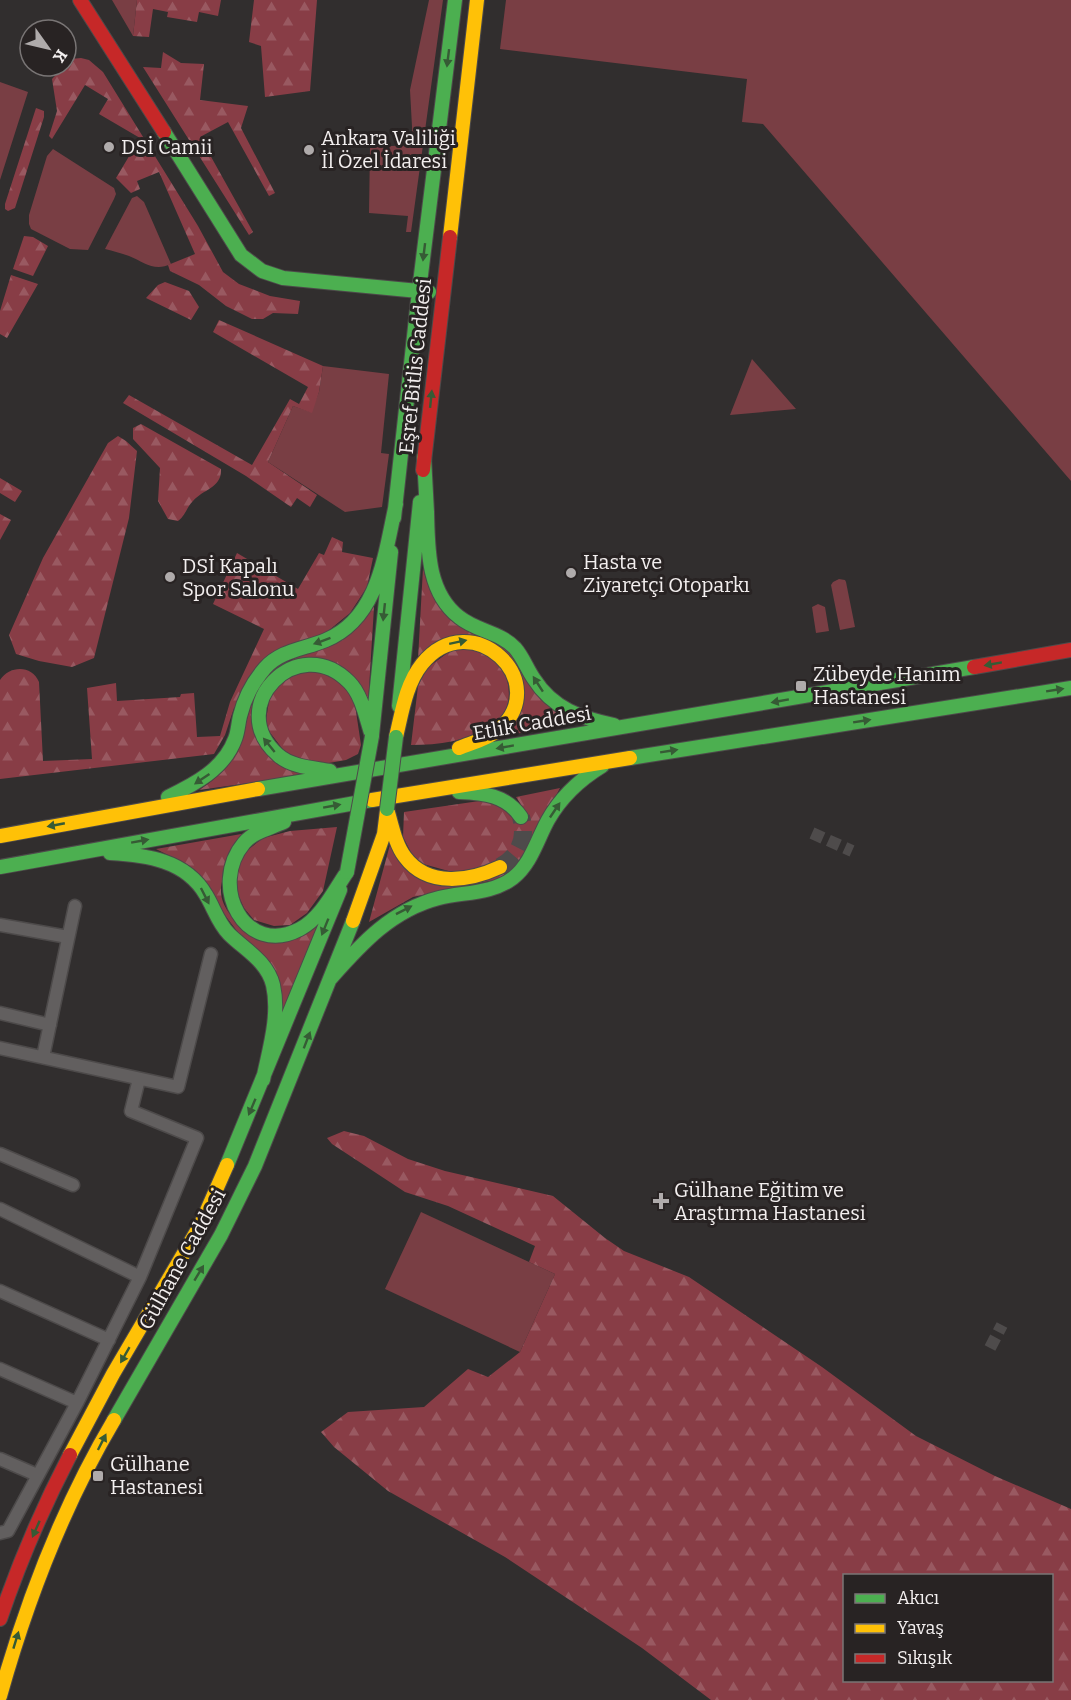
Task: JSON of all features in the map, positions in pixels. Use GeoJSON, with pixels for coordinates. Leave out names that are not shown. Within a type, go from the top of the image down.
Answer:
{"type":"FeatureCollection","features":[{"type":"Feature","properties":{"kind":"main road"},"geometry":{"type":"LineString","coordinates":[[80,0],[239,253],[248,263],[266,274],[279,278],[442,293]]}},
{"type":"Feature","properties":{"kind":"main road","name":"Eşref Bitlis Caddesi"},"geometry":{"type":"LineString","coordinates":[[347,872],[372,736],[419,291],[455,0]]}},
{"type":"Feature","properties":{"kind":"main road","name":"Eşref Bitlis Caddesi"},"geometry":{"type":"LineString","coordinates":[[396,737],[442,293],[477,0]]}},
{"type":"Feature","properties":{"kind":"main road"},"geometry":{"type":"LineString","coordinates":[[424,457],[430,568],[447,606],[468,622],[508,642],[554,705],[581,717],[625,727]]}},
{"type":"Feature","properties":{"kind":"main road"},"geometry":{"type":"LineString","coordinates":[[148,807],[205,778],[218,766],[235,740],[245,700],[255,680],[267,666],[286,653],[332,638],[348,627],[362,611],[377,582],[396,504]]}},
{"type":"Feature","properties":{"kind":"main road"},"geometry":{"type":"LineString","coordinates":[[427,760],[490,735],[500,728],[512,713],[516,701],[515,675],[508,663],[494,649],[480,642],[462,640],[449,644],[427,657],[415,674],[396,737],[387,809],[390,836],[410,863],[423,872],[442,878],[465,878],[486,874],[500,867]]}},
{"type":"Feature","properties":{"kind":"main road","name":"Etlik Caddesi"},"geometry":{"type":"LineString","coordinates":[[0,836],[148,807],[1071,650]]}},
{"type":"Feature","properties":{"kind":"main road"},"geometry":{"type":"LineString","coordinates":[[341,774],[297,765],[279,756],[265,742],[258,726],[258,705],[266,688],[278,675],[292,667],[312,663],[329,667],[345,677],[353,688],[372,736]]}},
{"type":"Feature","properties":{"kind":"main road"},"geometry":{"type":"LineString","coordinates":[[0,867],[415,792],[1071,687]]}},
{"type":"Feature","properties":{"kind":"main road"},"geometry":{"type":"LineString","coordinates":[[331,978],[372,934],[401,911],[438,898],[481,891],[512,879],[534,853],[548,820],[566,794],[584,777],[612,760]]}},
{"type":"Feature","properties":{"kind":"main road"},"geometry":{"type":"LineString","coordinates":[[415,792],[487,794],[506,800],[521,817]]}},
{"type":"Feature","properties":{"kind":"main road"},"geometry":{"type":"LineString","coordinates":[[310,810],[259,833],[244,843],[232,861],[227,877],[231,905],[245,924],[255,931],[269,935],[285,935],[302,928],[326,902],[347,872]]}},
{"type":"Feature","properties":{"kind":"main road","name":"Gülhane Caddesi"},"geometry":{"type":"LineString","coordinates":[[0,1696],[16,1639],[45,1559],[110,1426],[235,1208],[390,836]]}},
{"type":"Feature","properties":{"kind":"main road"},"geometry":{"type":"LineString","coordinates":[[78,852],[143,855],[168,862],[186,872],[201,888],[217,919],[230,935],[255,955],[269,973],[274,992],[273,1021],[263,1080]]}},
{"type":"Feature","properties":{"kind":"main road","name":"Gülhane Caddesi"},"geometry":{"type":"LineString","coordinates":[[0,1619],[12,1584],[56,1482],[113,1374],[201,1224],[263,1080],[347,872]]}},
{"type":"Feature","properties":{"kind":"street"},"geometry":{"type":"LineString","coordinates":[[43,1058],[75,906]]}},
{"type":"Feature","properties":{"kind":"street"},"geometry":{"type":"LineString","coordinates":[[0,924],[68,937]]}},
{"type":"Feature","properties":{"kind":"street"},"geometry":{"type":"LineString","coordinates":[[0,1048],[178,1087],[211,954]]}},
{"type":"Feature","properties":{"kind":"street"},"geometry":{"type":"LineString","coordinates":[[0,1013],[50,1024]]}},
{"type":"Feature","properties":{"kind":"street"},"geometry":{"type":"LineString","coordinates":[[0,1533],[8,1531],[109,1340],[140,1277],[197,1138],[131,1111],[140,1079]]}},
{"type":"Feature","properties":{"kind":"street"},"geometry":{"type":"LineString","coordinates":[[0,1154],[74,1185]]}},
{"type":"Feature","properties":{"kind":"street"},"geometry":{"type":"LineString","coordinates":[[0,1209],[140,1277]]}},
{"type":"Feature","properties":{"kind":"street"},"geometry":{"type":"LineString","coordinates":[[0,1291],[109,1340]]}},
{"type":"Feature","properties":{"kind":"street"},"geometry":{"type":"LineString","coordinates":[[0,1369],[77,1402]]}},
{"type":"Feature","properties":{"kind":"street"},"geometry":{"type":"LineString","coordinates":[[0,1459],[37,1475]]}},
{"type":"Feature","properties":{"kind":"shaded area"},"geometry":{"type":"Polygon","coordinates":[[[112,0],[137,0],[133,36],[112,0]]]}},
{"type":"Feature","properties":{"kind":"shaded area"},"geometry":{"type":"Polygon","coordinates":[[[429,0],[443,0],[411,232],[406,232],[408,216],[369,213],[370,147],[413,145],[410,90],[429,0]]]}},
{"type":"Feature","properties":{"kind":"shaded area"},"geometry":{"type":"Polygon","coordinates":[[[506,0],[1071,0],[1071,481],[763,124],[742,122],[747,79],[500,49],[506,0]]]}},
{"type":"Feature","properties":{"kind":"shaded area"},"geometry":{"type":"Polygon","coordinates":[[[0,82],[28,92],[0,180],[0,82]]]}},
{"type":"Feature","properties":{"kind":"shaded area"},"geometry":{"type":"Polygon","coordinates":[[[53,149],[114,188],[116,194],[114,199],[88,250],[70,249],[31,229],[29,224],[29,215],[47,156],[53,149]]]}},
{"type":"Feature","properties":{"kind":"shaded area"},"geometry":{"type":"Polygon","coordinates":[[[137,196],[144,202],[171,264],[154,267],[105,249],[132,198],[137,196]]]}},
{"type":"Feature","properties":{"kind":"shaded area"},"geometry":{"type":"Polygon","coordinates":[[[752,359],[796,409],[730,415],[752,359]]]}},
{"type":"Feature","properties":{"kind":"shaded area"},"geometry":{"type":"Polygon","coordinates":[[[323,366],[389,374],[381,453],[389,454],[382,507],[345,512],[268,462],[293,406],[311,412],[319,392],[323,366]]]}},
{"type":"Feature","properties":{"kind":"shaded area"},"geometry":{"type":"Polygon","coordinates":[[[839,579],[846,582],[855,627],[840,630],[831,585],[839,579]]]}},
{"type":"Feature","properties":{"kind":"shaded area"},"geometry":{"type":"Polygon","coordinates":[[[818,604],[825,607],[829,631],[816,633],[812,607],[818,604]]]}},
{"type":"Feature","properties":{"kind":"shaded area"},"geometry":{"type":"Polygon","coordinates":[[[421,1212],[555,1274],[520,1352],[385,1289],[421,1212]]]}},
{"type":"Feature","properties":{"kind":"green space"},"geometry":{"type":"Polygon","coordinates":[[[137,0],[221,0],[218,16],[199,12],[197,22],[167,17],[168,12],[153,9],[149,37],[133,36],[137,0]]]}},
{"type":"Feature","properties":{"kind":"green space"},"geometry":{"type":"Polygon","coordinates":[[[254,0],[317,0],[310,91],[265,97],[261,46],[249,42],[254,0]]]}},
{"type":"Feature","properties":{"kind":"green space"},"geometry":{"type":"Polygon","coordinates":[[[163,52],[181,63],[204,64],[200,100],[248,106],[241,128],[275,193],[269,196],[228,122],[200,137],[253,232],[249,235],[143,67],[161,68],[163,52]]]}},
{"type":"Feature","properties":{"kind":"green space"},"geometry":{"type":"Polygon","coordinates":[[[78,58],[89,60],[103,72],[198,226],[223,272],[239,284],[270,296],[300,301],[298,314],[273,313],[263,319],[252,319],[226,306],[199,285],[170,271],[168,265],[195,254],[159,172],[137,181],[140,189],[131,193],[116,178],[140,138],[99,114],[108,99],[85,85],[52,139],[49,136],[57,111],[52,79],[78,78],[78,58]]]}},
{"type":"Feature","properties":{"kind":"green space"},"geometry":{"type":"Polygon","coordinates":[[[36,108],[44,111],[44,117],[15,208],[8,211],[5,209],[5,204],[36,108]]]}},
{"type":"Feature","properties":{"kind":"green space"},"geometry":{"type":"Polygon","coordinates":[[[24,236],[33,237],[48,246],[33,276],[13,269],[24,236]]]}},
{"type":"Feature","properties":{"kind":"green space"},"geometry":{"type":"Polygon","coordinates":[[[11,275],[38,284],[7,338],[0,334],[0,311],[11,275]]]}},
{"type":"Feature","properties":{"kind":"green space"},"geometry":{"type":"Polygon","coordinates":[[[165,282],[189,291],[199,307],[191,320],[146,298],[158,285],[165,282]]]}},
{"type":"Feature","properties":{"kind":"green space"},"geometry":{"type":"Polygon","coordinates":[[[219,320],[323,366],[319,392],[312,413],[293,406],[268,462],[317,495],[310,507],[297,498],[291,507],[246,476],[123,403],[129,395],[252,465],[290,399],[299,404],[308,387],[213,332],[219,320]]]}},
{"type":"Feature","properties":{"kind":"green space"},"geometry":{"type":"Polygon","coordinates":[[[141,424],[221,469],[215,484],[193,501],[178,521],[168,519],[158,501],[160,468],[133,439],[133,428],[141,424]]]}},
{"type":"Feature","properties":{"kind":"green space"},"geometry":{"type":"Polygon","coordinates":[[[118,436],[137,451],[129,518],[94,658],[72,667],[16,654],[9,635],[43,558],[108,443],[118,436]]]}},
{"type":"Feature","properties":{"kind":"green space"},"geometry":{"type":"Polygon","coordinates":[[[0,478],[22,491],[15,502],[0,493],[0,478]]]}},
{"type":"Feature","properties":{"kind":"green space"},"geometry":{"type":"Polygon","coordinates":[[[0,514],[11,520],[0,540],[0,514]]]}},
{"type":"Feature","properties":{"kind":"green space"},"geometry":{"type":"Polygon","coordinates":[[[332,537],[343,542],[342,552],[373,558],[367,587],[350,613],[234,708],[225,735],[214,754],[0,779],[0,680],[4,675],[15,670],[31,672],[39,682],[43,761],[92,759],[87,688],[116,683],[117,701],[180,697],[181,694],[194,693],[197,737],[220,736],[230,702],[264,629],[213,604],[237,553],[298,589],[319,553],[324,555],[332,537]]]}},
{"type":"Feature","properties":{"kind":"green space"},"geometry":{"type":"Polygon","coordinates":[[[423,568],[431,593],[442,610],[458,622],[506,647],[544,702],[573,721],[498,738],[516,717],[522,694],[518,672],[506,654],[489,641],[467,636],[442,641],[418,659],[423,568]]]}},
{"type":"Feature","properties":{"kind":"green space"},"geometry":{"type":"Polygon","coordinates":[[[374,607],[368,705],[364,707],[357,687],[345,672],[333,665],[308,660],[287,666],[269,679],[258,698],[254,720],[260,740],[277,758],[306,769],[306,775],[199,790],[211,782],[236,754],[258,688],[271,671],[288,660],[342,636],[364,617],[370,608],[374,607]]]}},
{"type":"Feature","properties":{"kind":"green space"},"geometry":{"type":"Polygon","coordinates":[[[453,649],[481,650],[499,664],[508,685],[509,697],[506,708],[501,718],[492,726],[463,739],[411,745],[418,686],[427,668],[453,649]]]}},
{"type":"Feature","properties":{"kind":"green space"},"geometry":{"type":"Polygon","coordinates":[[[295,670],[330,672],[354,698],[361,745],[358,754],[346,760],[323,764],[288,756],[265,726],[270,695],[295,670]]]}},
{"type":"Feature","properties":{"kind":"green space"},"geometry":{"type":"Polygon","coordinates":[[[560,788],[518,866],[499,879],[413,897],[369,922],[391,841],[407,867],[463,875],[416,862],[403,837],[404,812],[486,800],[522,806],[516,797],[560,788]]]}},
{"type":"Feature","properties":{"kind":"green space"},"geometry":{"type":"Polygon","coordinates":[[[337,827],[323,891],[307,913],[290,925],[274,926],[254,920],[244,908],[236,890],[235,870],[244,853],[263,838],[290,831],[337,827]]]}},
{"type":"Feature","properties":{"kind":"green space"},"geometry":{"type":"Polygon","coordinates":[[[247,833],[225,872],[222,883],[221,894],[224,905],[233,917],[246,930],[318,925],[274,1038],[280,994],[240,935],[186,864],[156,849],[247,833]]]}},
{"type":"Feature","properties":{"kind":"green space"},"geometry":{"type":"Polygon","coordinates":[[[344,1131],[364,1136],[408,1159],[445,1171],[553,1196],[624,1251],[689,1277],[822,1367],[916,1436],[995,1476],[1071,1509],[1071,1700],[711,1700],[642,1648],[505,1557],[388,1491],[334,1447],[321,1432],[348,1412],[424,1407],[468,1369],[488,1377],[520,1352],[555,1274],[529,1262],[535,1246],[448,1206],[405,1192],[332,1144],[327,1138],[344,1131]]]}},
{"type":"Feature","properties":{"kind":"tunnel"},"geometry":{"type":"LineString","coordinates":[[500,867],[513,858],[520,846],[523,832],[521,817]]}},
{"type":"Feature","properties":{"kind":"tunnel"},"geometry":{"type":"LineString","coordinates":[[812,833],[852,851]]}},
{"type":"Feature","properties":{"kind":"tunnel"},"geometry":{"type":"LineString","coordinates":[[990,1348],[1002,1325]]}},
{"type":"Feature","properties":{"kind":"traffic: fast"},"geometry":{"type":"LineString","coordinates":[[394,518],[455,0]]}},
{"type":"Feature","properties":{"kind":"traffic: fast"},"geometry":{"type":"LineString","coordinates":[[164,132],[241,255],[262,271],[283,278],[429,292]]}},
{"type":"Feature","properties":{"kind":"traffic: fast"},"geometry":{"type":"LineString","coordinates":[[424,457],[431,569],[435,583],[448,607],[466,622],[495,635],[515,648],[542,689],[559,705],[579,715],[614,725]]}},
{"type":"Feature","properties":{"kind":"traffic: fast"},"geometry":{"type":"LineString","coordinates":[[399,706],[420,502]]}},
{"type":"Feature","properties":{"kind":"traffic: fast"},"geometry":{"type":"LineString","coordinates":[[168,797],[198,781],[224,759],[236,736],[247,697],[253,685],[271,662],[278,657],[326,640],[344,630],[358,616],[377,582],[396,504]]}},
{"type":"Feature","properties":{"kind":"traffic: fast"},"geometry":{"type":"LineString","coordinates":[[372,735],[391,552]]}},
{"type":"Feature","properties":{"kind":"traffic: fast"},"geometry":{"type":"LineString","coordinates":[[330,771],[302,766],[283,759],[263,736],[259,716],[263,697],[274,681],[290,670],[309,665],[329,668],[349,682],[357,693],[372,736]]}},
{"type":"Feature","properties":{"kind":"traffic: fast"},"geometry":{"type":"LineString","coordinates":[[258,789],[974,667]]}},
{"type":"Feature","properties":{"kind":"traffic: fast"},"geometry":{"type":"LineString","coordinates":[[630,758],[1071,688]]}},
{"type":"Feature","properties":{"kind":"traffic: fast"},"geometry":{"type":"LineString","coordinates":[[347,872],[372,736]]}},
{"type":"Feature","properties":{"kind":"traffic: fast"},"geometry":{"type":"LineString","coordinates":[[387,809],[396,737]]}},
{"type":"Feature","properties":{"kind":"traffic: fast"},"geometry":{"type":"LineString","coordinates":[[331,978],[366,940],[392,919],[422,903],[496,887],[513,878],[525,866],[548,820],[565,796],[578,783],[602,766]]}},
{"type":"Feature","properties":{"kind":"traffic: fast"},"geometry":{"type":"LineString","coordinates":[[459,792],[494,797],[508,804],[521,817]]}},
{"type":"Feature","properties":{"kind":"traffic: fast"},"geometry":{"type":"LineString","coordinates":[[0,867],[372,800]]}},
{"type":"Feature","properties":{"kind":"traffic: fast"},"geometry":{"type":"LineString","coordinates":[[284,822],[248,839],[234,860],[230,879],[231,897],[238,913],[249,926],[263,934],[280,935],[300,929],[321,911],[347,872]]}},
{"type":"Feature","properties":{"kind":"traffic: fast"},"geometry":{"type":"LineString","coordinates":[[110,853],[151,858],[188,874],[206,895],[225,930],[255,956],[266,969],[273,985],[275,1009],[273,1033],[263,1080]]}},
{"type":"Feature","properties":{"kind":"traffic: fast"},"geometry":{"type":"LineString","coordinates":[[227,1165],[340,890]]}},
{"type":"Feature","properties":{"kind":"traffic: fast"},"geometry":{"type":"LineString","coordinates":[[114,1420],[221,1235],[255,1166],[353,921]]}},
{"type":"Feature","properties":{"kind":"traffic: slow"},"geometry":{"type":"LineString","coordinates":[[450,237],[477,0]]}},
{"type":"Feature","properties":{"kind":"traffic: slow"},"geometry":{"type":"LineString","coordinates":[[396,737],[408,689],[422,664],[442,647],[463,642],[483,646],[500,657],[512,673],[517,692],[513,712],[497,731],[484,739],[459,748]]}},
{"type":"Feature","properties":{"kind":"traffic: slow"},"geometry":{"type":"LineString","coordinates":[[372,800],[630,758]]}},
{"type":"Feature","properties":{"kind":"traffic: slow"},"geometry":{"type":"LineString","coordinates":[[0,836],[258,789]]}},
{"type":"Feature","properties":{"kind":"traffic: slow"},"geometry":{"type":"LineString","coordinates":[[387,809],[402,852],[414,867],[425,874],[450,879],[463,878],[500,867]]}},
{"type":"Feature","properties":{"kind":"traffic: slow"},"geometry":{"type":"LineString","coordinates":[[353,921],[384,834],[387,810]]}},
{"type":"Feature","properties":{"kind":"traffic: slow"},"geometry":{"type":"LineString","coordinates":[[70,1455],[113,1374],[201,1224],[227,1165]]}},
{"type":"Feature","properties":{"kind":"traffic: slow"},"geometry":{"type":"LineString","coordinates":[[0,1696],[22,1624],[48,1554],[78,1486],[114,1420]]}},
{"type":"Feature","properties":{"kind":"traffic: jam"},"geometry":{"type":"LineString","coordinates":[[80,0],[164,132]]}},
{"type":"Feature","properties":{"kind":"traffic: jam"},"geometry":{"type":"LineString","coordinates":[[423,470],[450,237]]}},
{"type":"Feature","properties":{"kind":"traffic: jam"},"geometry":{"type":"LineString","coordinates":[[974,667],[1071,650]]}},
{"type":"Feature","properties":{"kind":"traffic: jam"},"geometry":{"type":"LineString","coordinates":[[0,1619],[32,1536],[70,1455]]}},
{"type":"Feature","properties":{"kind":"place","name":"DSİ Camii"},"geometry":{"type":"Point","coordinates":[109,147]}},
{"type":"Feature","properties":{"kind":"place","name":"Ankara Valiliği İl Özel İdaresi"},"geometry":{"type":"Point","coordinates":[309,150]}},
{"type":"Feature","properties":{"kind":"place","name":"Hasta ve Ziyaretçi Otoparkı"},"geometry":{"type":"Point","coordinates":[571,573]}},
{"type":"Feature","properties":{"kind":"place","name":"DSİ Kapalı Spor Salonu"},"geometry":{"type":"Point","coordinates":[170,577]}},
{"type":"Feature","properties":{"kind":"place","name":"Zübeyde Hanım Hastanesi"},"geometry":{"type":"Point","coordinates":[801,686]}},
{"type":"Feature","properties":{"kind":"place","name":"Gülhane Eğitim ve Araştırma Hastanesi"},"geometry":{"type":"Point","coordinates":[661,1201]}},
{"type":"Feature","properties":{"kind":"place","name":"Gülhane Hastanesi"},"geometry":{"type":"Point","coordinates":[98,1476]}}]}
